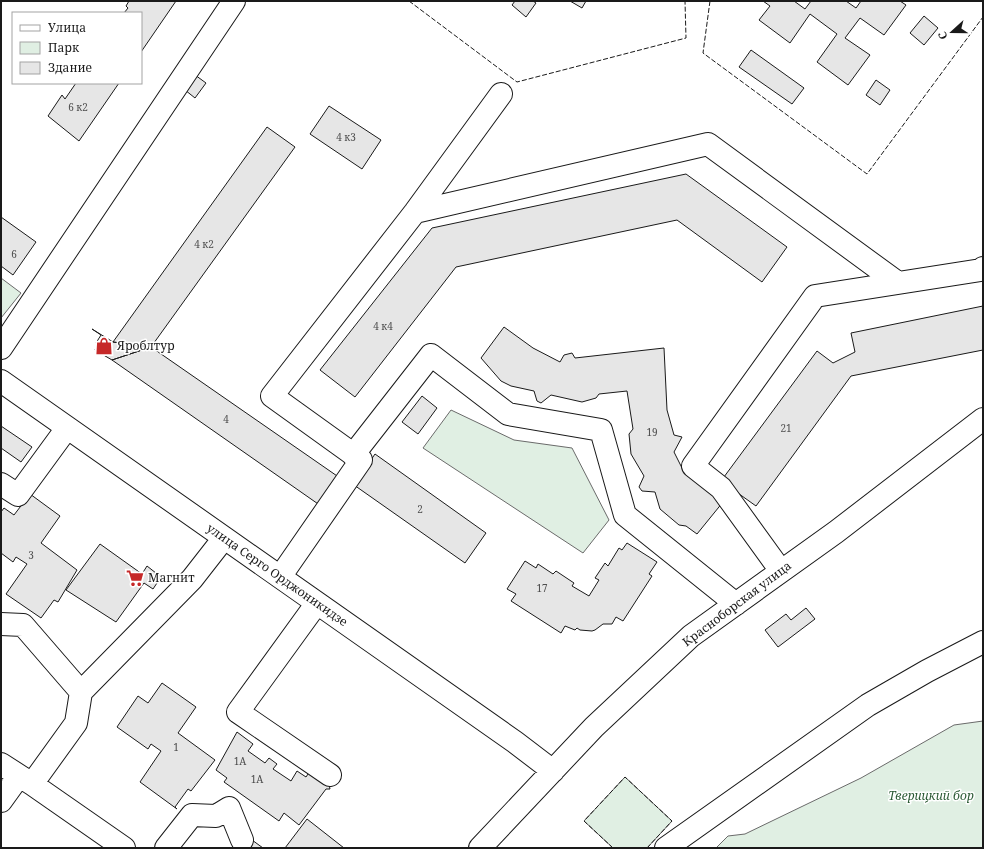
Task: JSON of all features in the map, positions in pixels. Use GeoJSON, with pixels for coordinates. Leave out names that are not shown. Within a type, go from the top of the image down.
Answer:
{"type":"FeatureCollection","features":[{"type":"Feature","properties":{"kind":"street"},"geometry":{"type":"LineString","coordinates":[[1,348],[234,1]]}},
{"type":"Feature","properties":{"kind":"street"},"geometry":{"type":"LineString","coordinates":[[280,577],[361,460],[272,396],[415,212],[501,94]]}},
{"type":"Feature","properties":{"kind":"street"},"geometry":{"type":"LineString","coordinates":[[415,212],[708,144],[898,283]]}},
{"type":"Feature","properties":{"kind":"street"},"geometry":{"type":"LineString","coordinates":[[781,571],[721,488],[693,466],[815,296],[982,270],[983,268]]}},
{"type":"Feature","properties":{"kind":"street"},"geometry":{"type":"LineString","coordinates":[[353,455],[431,355],[508,414],[601,430],[624,515],[736,604]]}},
{"type":"Feature","properties":{"kind":"street","name":"улица Серго Орджоникидзе"},"geometry":{"type":"LineString","coordinates":[[1,381],[553,770]]}},
{"type":"Feature","properties":{"kind":"street","name":"Красноборская улица"},"geometry":{"type":"LineString","coordinates":[[480,848],[594,727],[691,636],[836,532],[983,419]]}},
{"type":"Feature","properties":{"kind":"street"},"geometry":{"type":"LineString","coordinates":[[1,484],[18,496],[68,428]]}},
{"type":"Feature","properties":{"kind":"street"},"geometry":{"type":"LineString","coordinates":[[1,801],[17,775],[76,723],[81,692],[192,579],[224,538]]}},
{"type":"Feature","properties":{"kind":"street"},"geometry":{"type":"LineString","coordinates":[[317,603],[238,712],[330,775]]}},
{"type":"Feature","properties":{"kind":"street"},"geometry":{"type":"LineString","coordinates":[[1,624],[23,626],[81,692]]}},
{"type":"Feature","properties":{"kind":"street"},"geometry":{"type":"LineString","coordinates":[[666,848],[868,706],[983,642]]}},
{"type":"Feature","properties":{"kind":"street"},"geometry":{"type":"LineString","coordinates":[[17,775],[124,848]]}},
{"type":"Feature","properties":{"kind":"street"},"geometry":{"type":"LineString","coordinates":[[166,848],[192,814],[216,816],[229,808],[242,840]]}},
{"type":"Feature","properties":{"kind":"green space"},"geometry":{"type":"Polygon","coordinates":[[[1,278],[21,293],[1,318],[1,278]]]}},
{"type":"Feature","properties":{"kind":"green space"},"geometry":{"type":"Polygon","coordinates":[[[451,410],[514,440],[572,448],[609,520],[583,553],[423,448],[451,410]]]}},
{"type":"Feature","properties":{"kind":"green space","name":"Тверицкий бор"},"geometry":{"type":"Polygon","coordinates":[[[983,721],[983,848],[716,848],[728,836],[745,834],[861,778],[954,725],[983,721]]]}},
{"type":"Feature","properties":{"kind":"green space"},"geometry":{"type":"Polygon","coordinates":[[[625,777],[672,821],[647,848],[613,848],[584,821],[625,777]]]}},
{"type":"Feature","properties":{"kind":"building"},"geometry":{"type":"Polygon","coordinates":[[[129,1],[176,1],[142,51],[142,12],[125,12],[128,8],[126,6],[129,1]]]}},
{"type":"Feature","properties":{"kind":"building"},"geometry":{"type":"Polygon","coordinates":[[[515,1],[533,1],[536,3],[526,17],[512,5],[515,1]]]}},
{"type":"Feature","properties":{"kind":"building"},"geometry":{"type":"Polygon","coordinates":[[[570,1],[586,1],[582,8],[570,1]]]}},
{"type":"Feature","properties":{"kind":"building"},"geometry":{"type":"Polygon","coordinates":[[[763,1],[794,1],[805,9],[811,1],[846,1],[856,8],[861,1],[900,1],[906,5],[884,35],[860,18],[845,38],[870,55],[848,85],[817,62],[837,34],[810,14],[790,43],[759,20],[770,6],[763,1]]]}},
{"type":"Feature","properties":{"kind":"building"},"geometry":{"type":"Polygon","coordinates":[[[924,16],[938,28],[924,45],[910,33],[924,16]]]}},
{"type":"Feature","properties":{"kind":"building"},"geometry":{"type":"Polygon","coordinates":[[[751,50],[804,88],[792,104],[739,67],[751,50]]]}},
{"type":"Feature","properties":{"kind":"building"},"geometry":{"type":"Polygon","coordinates":[[[191,72],[206,83],[195,98],[180,86],[191,72]]]}},
{"type":"Feature","properties":{"kind":"building"},"geometry":{"type":"Polygon","coordinates":[[[876,80],[890,90],[880,105],[866,95],[876,80]]]}},
{"type":"Feature","properties":{"kind":"building"},"geometry":{"type":"Polygon","coordinates":[[[75,84],[118,84],[79,141],[48,116],[62,95],[65,99],[75,84]]]}},
{"type":"Feature","properties":{"kind":"building"},"geometry":{"type":"Polygon","coordinates":[[[329,106],[381,140],[362,169],[310,134],[329,106]]]}},
{"type":"Feature","properties":{"kind":"building"},"geometry":{"type":"Polygon","coordinates":[[[267,127],[295,147],[151,347],[113,342],[267,127]]]}},
{"type":"Feature","properties":{"kind":"building"},"geometry":{"type":"Polygon","coordinates":[[[686,174],[787,247],[762,282],[677,220],[456,267],[355,397],[320,370],[432,228],[686,174]]]}},
{"type":"Feature","properties":{"kind":"building"},"geometry":{"type":"Polygon","coordinates":[[[1,217],[36,242],[13,275],[1,266],[1,217]]]}},
{"type":"Feature","properties":{"kind":"building"},"geometry":{"type":"Polygon","coordinates":[[[983,306],[983,350],[851,376],[756,506],[721,481],[817,351],[833,363],[855,352],[851,333],[983,306]]]}},
{"type":"Feature","properties":{"kind":"building"},"geometry":{"type":"Polygon","coordinates":[[[504,327],[533,348],[560,362],[564,355],[572,353],[575,358],[664,348],[667,410],[674,435],[682,437],[674,452],[684,472],[723,502],[697,534],[686,526],[679,525],[660,509],[655,492],[642,491],[639,487],[644,476],[631,454],[629,434],[633,429],[627,391],[599,394],[596,398],[582,402],[551,395],[541,403],[537,401],[534,391],[511,386],[501,381],[481,358],[504,327]]]}},
{"type":"Feature","properties":{"kind":"building"},"geometry":{"type":"Polygon","coordinates":[[[92,329],[113,342],[151,347],[112,360],[95,350],[98,345],[96,343],[101,335],[92,329]]]}},
{"type":"Feature","properties":{"kind":"building"},"geometry":{"type":"Polygon","coordinates":[[[151,347],[340,478],[321,506],[112,360],[151,347]]]}},
{"type":"Feature","properties":{"kind":"building"},"geometry":{"type":"Polygon","coordinates":[[[422,396],[437,408],[418,434],[402,422],[422,396]]]}},
{"type":"Feature","properties":{"kind":"building"},"geometry":{"type":"Polygon","coordinates":[[[1,426],[32,447],[21,462],[1,448],[1,426]]]}},
{"type":"Feature","properties":{"kind":"building"},"geometry":{"type":"Polygon","coordinates":[[[375,454],[486,533],[465,563],[354,485],[375,454]]]}},
{"type":"Feature","properties":{"kind":"building"},"geometry":{"type":"Polygon","coordinates":[[[30,494],[60,516],[41,543],[77,570],[58,602],[54,600],[41,618],[6,594],[27,564],[16,557],[13,562],[1,553],[1,512],[4,508],[14,515],[30,494]]]}},
{"type":"Feature","properties":{"kind":"building"},"geometry":{"type":"Polygon","coordinates":[[[627,543],[657,562],[649,574],[652,576],[623,621],[616,617],[612,624],[603,624],[592,631],[580,630],[577,628],[575,630],[565,626],[561,633],[511,601],[516,594],[507,589],[525,561],[536,568],[538,564],[553,574],[556,571],[574,583],[572,586],[589,596],[599,580],[595,578],[605,563],[608,566],[619,548],[622,550],[627,543]]]}},
{"type":"Feature","properties":{"kind":"building"},"geometry":{"type":"Polygon","coordinates":[[[100,544],[142,574],[147,566],[161,577],[153,589],[144,583],[116,622],[66,590],[100,544]]]}},
{"type":"Feature","properties":{"kind":"building"},"geometry":{"type":"Polygon","coordinates":[[[806,608],[815,619],[778,647],[765,630],[786,614],[791,620],[806,608]]]}},
{"type":"Feature","properties":{"kind":"building"},"geometry":{"type":"Polygon","coordinates":[[[162,683],[196,707],[178,733],[215,760],[191,791],[188,789],[175,807],[177,809],[140,782],[161,751],[151,744],[148,749],[117,727],[138,696],[148,703],[162,683]]]}},
{"type":"Feature","properties":{"kind":"building"},"geometry":{"type":"Polygon","coordinates":[[[237,732],[253,744],[248,751],[265,763],[269,758],[277,764],[273,769],[291,781],[297,771],[306,777],[310,771],[328,780],[330,789],[326,789],[299,825],[284,813],[279,821],[224,782],[227,778],[216,770],[237,732]]]}},
{"type":"Feature","properties":{"kind":"building"},"geometry":{"type":"Polygon","coordinates":[[[307,819],[344,848],[285,848],[307,819]]]}},
{"type":"Feature","properties":{"kind":"building"},"geometry":{"type":"Polygon","coordinates":[[[252,840],[263,848],[246,848],[252,840]]]}},
{"type":"Feature","properties":{"kind":"fence"},"geometry":{"type":"LineString","coordinates":[[409,1],[517,82],[686,38],[685,1]]}},
{"type":"Feature","properties":{"kind":"fence"},"geometry":{"type":"LineString","coordinates":[[710,1],[703,53],[867,174],[983,17]]}},
{"type":"Feature","properties":{"kind":"fence"},"geometry":{"type":"LineString","coordinates":[[613,848],[584,821],[625,777],[672,821],[647,848]]}},
{"type":"Feature","properties":{"kind":"place","name":"Яроблтур"},"geometry":{"type":"Point","coordinates":[104,346]}},
{"type":"Feature","properties":{"kind":"place","name":"Магнит"},"geometry":{"type":"Point","coordinates":[135,578]}}]}
